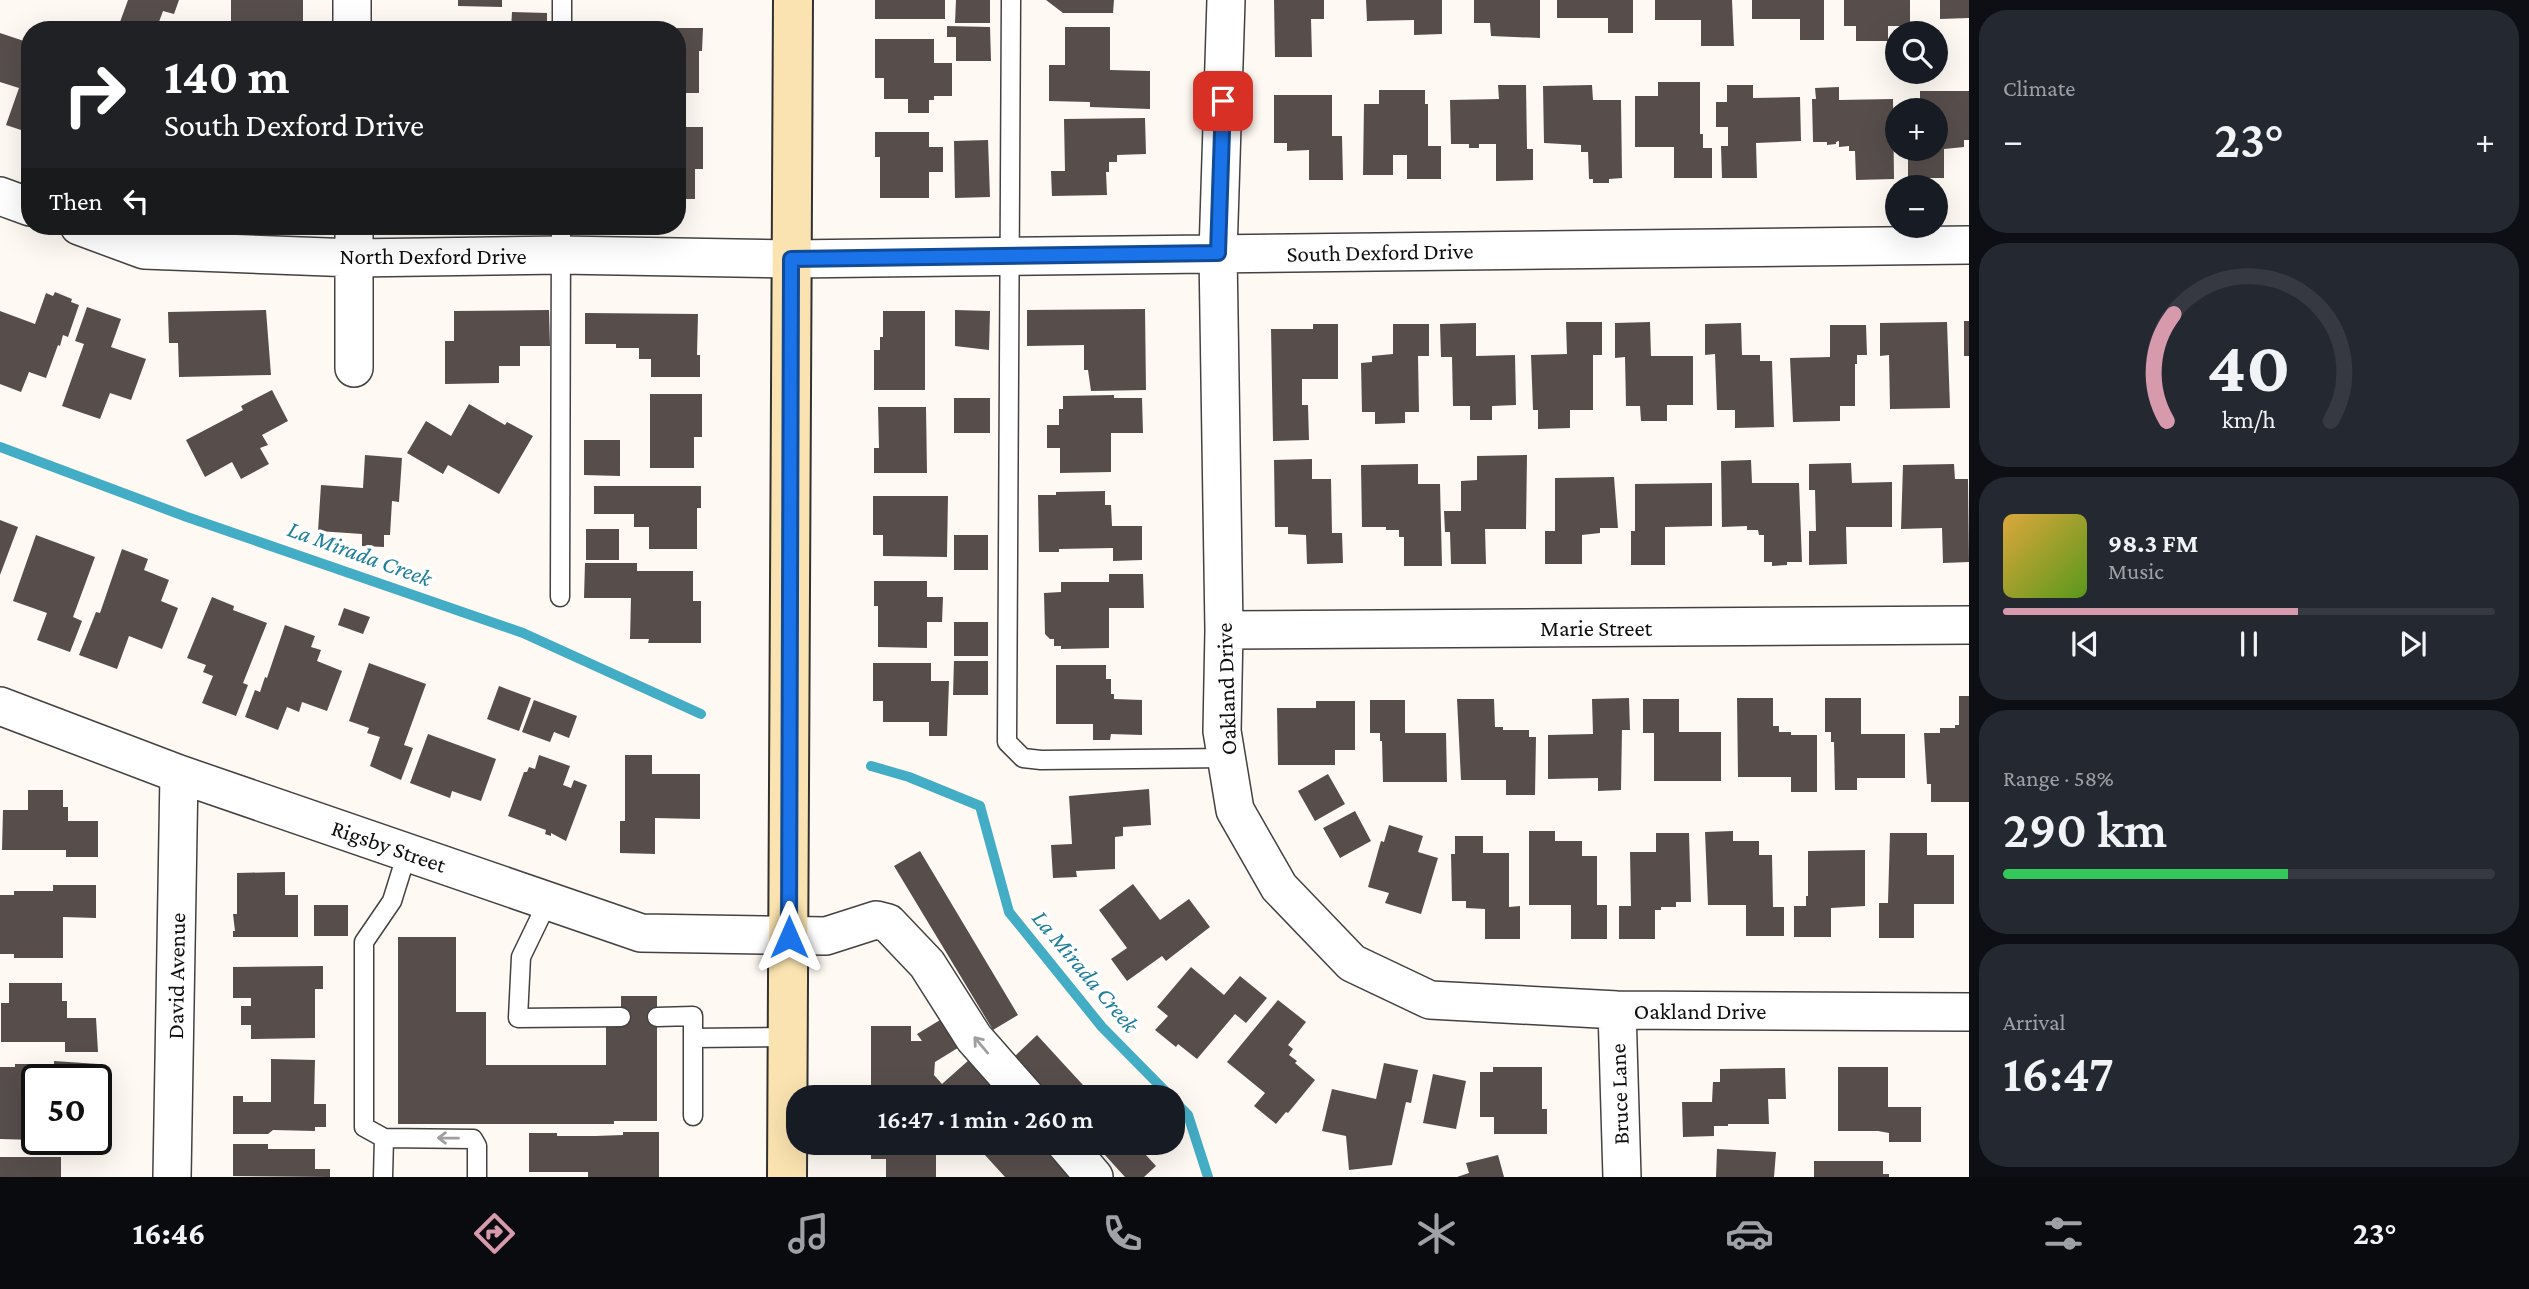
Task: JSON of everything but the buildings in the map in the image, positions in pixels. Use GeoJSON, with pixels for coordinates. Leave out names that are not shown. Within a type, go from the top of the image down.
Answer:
{"type":"FeatureCollection","features":[{"type":"Feature","properties":{"kind":"main road"},"geometry":{"type":"LineString","coordinates":[[787,1177],[793,0]]}},
{"type":"Feature","properties":{"kind":"street"},"geometry":{"type":"LineString","coordinates":[[352,0],[352,21]]}},
{"type":"Feature","properties":{"kind":"street","name":"Oakland Drive"},"geometry":{"type":"LineString","coordinates":[[1226,0],[1218,253],[1224,630],[1222,731],[1235,810],[1279,887],[1352,963],[1430,1000],[1617,1010],[1969,1012]]}},
{"type":"Feature","properties":{"kind":"street"},"geometry":{"type":"LineString","coordinates":[[0,196],[21,204]]}},
{"type":"Feature","properties":{"kind":"street","name":"North Dexford Drive"},"geometry":{"type":"LineString","coordinates":[[103,235],[144,250],[354,242],[561,240],[791,259]]}},
{"type":"Feature","properties":{"kind":"street"},"geometry":{"type":"LineString","coordinates":[[354,242],[354,368]]}},
{"type":"Feature","properties":{"kind":"street","name":"South Dexford Drive"},"geometry":{"type":"LineString","coordinates":[[791,259],[1969,245]]}},
{"type":"Feature","properties":{"kind":"street","name":"Marie Street"},"geometry":{"type":"LineString","coordinates":[[1224,630],[1969,625]]}},
{"type":"Feature","properties":{"kind":"street","name":"Rigsby Street"},"geometry":{"type":"LineString","coordinates":[[0,706],[179,774],[640,933],[827,936],[876,920],[888,923],[927,964],[974,1038],[1015,1085]]}},
{"type":"Feature","properties":{"kind":"street","name":"David Avenue"},"geometry":{"type":"LineString","coordinates":[[172,1177],[179,774]]}},
{"type":"Feature","properties":{"kind":"street","name":"Bruce Lane"},"geometry":{"type":"LineString","coordinates":[[1617,1010],[1622,1177]]}},
{"type":"Feature","properties":{"kind":"street"},"geometry":{"type":"LineString","coordinates":[[1075,1155],[1094,1177]]}},
{"type":"Feature","properties":{"kind":"lane"},"geometry":{"type":"LineString","coordinates":[[562,0],[562,21]]}},
{"type":"Feature","properties":{"kind":"lane"},"geometry":{"type":"LineString","coordinates":[[1011,0],[1007,742],[1023,758],[1041,760],[1227,758]]}},
{"type":"Feature","properties":{"kind":"lane"},"geometry":{"type":"LineString","coordinates":[[560,597],[561,240]]}},
{"type":"Feature","properties":{"kind":"lane"},"geometry":{"type":"LineString","coordinates":[[407,853],[392,901],[364,942],[364,1127],[384,1138],[473,1139],[477,1146],[477,1177]]}},
{"type":"Feature","properties":{"kind":"lane"},"geometry":{"type":"LineString","coordinates":[[548,901],[521,957],[518,1018],[621,1017]]}},
{"type":"Feature","properties":{"kind":"lane"},"geometry":{"type":"LineString","coordinates":[[657,1017],[693,1016],[693,1116]]}},
{"type":"Feature","properties":{"kind":"lane"},"geometry":{"type":"LineString","coordinates":[[693,1038],[788,1037]]}},
{"type":"Feature","properties":{"kind":"lane"},"geometry":{"type":"LineString","coordinates":[[383,1177],[384,1138]]}},
{"type":"Feature","properties":{"kind":"waterway","name":"La Mirada Creek"},"geometry":{"type":"LineString","coordinates":[[0,447],[187,517],[523,633],[701,714]]}},
{"type":"Feature","properties":{"kind":"waterway","name":"La Mirada Creek"},"geometry":{"type":"LineString","coordinates":[[871,766],[909,777],[980,806],[1009,912],[1102,1027],[1159,1085]]}},
{"type":"Feature","properties":{"kind":"waterway","name":"La Mirada Creek"},"geometry":{"type":"LineString","coordinates":[[1185,1112],[1208,1177]]}},
{"type":"Feature","properties":{"kind":"route"},"geometry":{"type":"LineString","coordinates":[[789,937],[791,259],[1218,253],[1223,101]]}}]}
